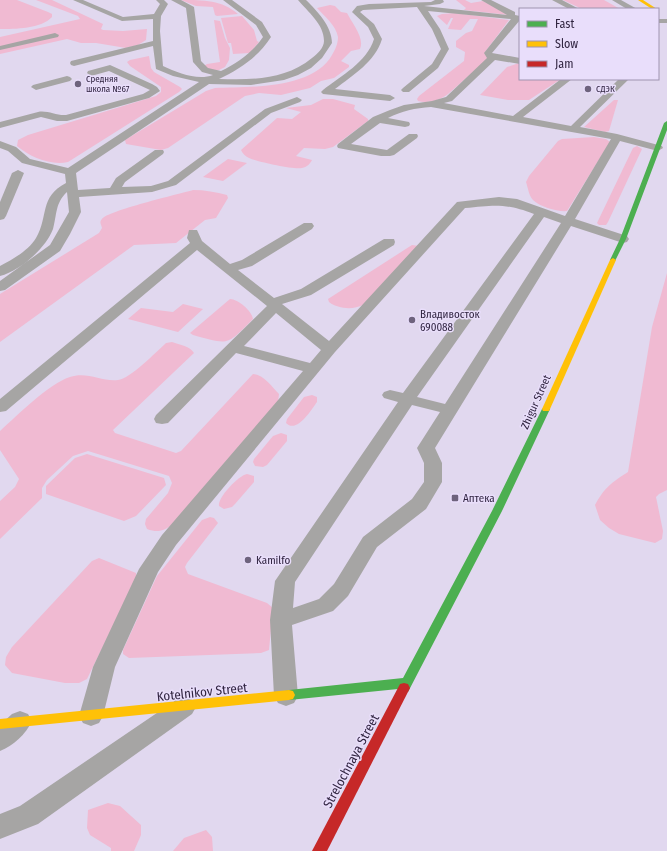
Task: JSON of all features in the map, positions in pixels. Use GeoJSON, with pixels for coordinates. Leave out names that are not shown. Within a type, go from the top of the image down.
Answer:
{"type":"FeatureCollection","features":[{"type":"Feature","properties":{"kind":"main road"},"geometry":{"type":"LineString","coordinates":[[640,0],[653,8]]}},
{"type":"Feature","properties":{"kind":"main road"},"geometry":{"type":"LineString","coordinates":[[659,12],[667,20]]}},
{"type":"Feature","properties":{"kind":"main road","name":"Zhigur Street"},"geometry":{"type":"LineString","coordinates":[[407,682],[527,451],[623,238],[667,123]]}},
{"type":"Feature","properties":{"kind":"main road","name":"Kotelnikov Street"},"geometry":{"type":"LineString","coordinates":[[10,722],[92,716],[407,682]]}},
{"type":"Feature","properties":{"kind":"main road","name":"Strelochnaya Street"},"geometry":{"type":"LineString","coordinates":[[319,851],[407,682]]}},
{"type":"Feature","properties":{"kind":"lane"},"geometry":{"type":"LineString","coordinates":[[77,0],[122,19],[157,16]]}},
{"type":"Feature","properties":{"kind":"lane"},"geometry":{"type":"LineString","coordinates":[[160,0],[164,4],[157,16],[156,43],[159,67],[169,73],[207,81],[275,80],[295,74],[315,60],[324,50],[328,42],[326,32],[302,0]]}},
{"type":"Feature","properties":{"kind":"lane"},"geometry":{"type":"LineString","coordinates":[[174,0],[190,7],[197,62],[205,70],[222,74]]}},
{"type":"Feature","properties":{"kind":"lane"},"geometry":{"type":"LineString","coordinates":[[0,272],[32,250],[43,237],[48,215],[55,195],[61,188],[71,183],[207,81],[222,74],[259,49],[267,37],[259,24],[227,0]]}},
{"type":"Feature","properties":{"kind":"lane"},"geometry":{"type":"LineString","coordinates":[[420,7],[440,2],[439,0]]}},
{"type":"Feature","properties":{"kind":"lane"},"geometry":{"type":"LineString","coordinates":[[485,0],[517,19]]}},
{"type":"Feature","properties":{"kind":"lane"},"geometry":{"type":"LineString","coordinates":[[556,0],[573,8]]}},
{"type":"Feature","properties":{"kind":"lane"},"geometry":{"type":"LineString","coordinates":[[616,0],[631,8]]}},
{"type":"Feature","properties":{"kind":"lane"},"geometry":{"type":"LineString","coordinates":[[390,98],[340,92],[326,92],[363,62],[375,50],[378,39],[371,26],[356,12],[360,8],[369,6],[420,7],[517,19]]}},
{"type":"Feature","properties":{"kind":"lane"},"geometry":{"type":"LineString","coordinates":[[406,90],[435,66],[445,49],[436,29],[420,7]]}},
{"type":"Feature","properties":{"kind":"lane"},"geometry":{"type":"LineString","coordinates":[[517,19],[488,53],[489,56],[519,61]]}},
{"type":"Feature","properties":{"kind":"lane"},"geometry":{"type":"LineString","coordinates":[[0,48],[55,36]]}},
{"type":"Feature","properties":{"kind":"lane"},"geometry":{"type":"LineString","coordinates":[[74,63],[156,43]]}},
{"type":"Feature","properties":{"kind":"lane"},"geometry":{"type":"LineString","coordinates":[[433,109],[449,99],[493,57]]}},
{"type":"Feature","properties":{"kind":"lane"},"geometry":{"type":"LineString","coordinates":[[0,125],[41,114],[56,119],[67,118],[146,96],[155,91],[149,86],[110,68],[91,73]]}},
{"type":"Feature","properties":{"kind":"lane"},"geometry":{"type":"LineString","coordinates":[[36,87],[68,79]]}},
{"type":"Feature","properties":{"kind":"lane"},"geometry":{"type":"LineString","coordinates":[[516,118],[566,80]]}},
{"type":"Feature","properties":{"kind":"lane"},"geometry":{"type":"LineString","coordinates":[[433,109],[544,133],[576,130],[623,80]]}},
{"type":"Feature","properties":{"kind":"lane"},"geometry":{"type":"LineString","coordinates":[[0,144],[12,149],[26,161],[71,183],[114,192],[152,189],[172,183],[268,111],[297,100]]}},
{"type":"Feature","properties":{"kind":"lane"},"geometry":{"type":"LineString","coordinates":[[413,136],[390,153],[381,153],[342,146],[377,119],[386,114],[400,109],[433,109],[500,111],[516,118],[617,138],[658,148]]}},
{"type":"Feature","properties":{"kind":"lane"},"geometry":{"type":"LineString","coordinates":[[377,119],[405,124]]}},
{"type":"Feature","properties":{"kind":"lane"},"geometry":{"type":"LineString","coordinates":[[281,620],[326,605],[341,590],[370,542],[419,504],[433,482],[434,463],[426,448],[568,221],[617,138]]}},
{"type":"Feature","properties":{"kind":"lane"},"geometry":{"type":"LineString","coordinates":[[0,151],[21,157]]}},
{"type":"Feature","properties":{"kind":"lane"},"geometry":{"type":"LineString","coordinates":[[114,192],[120,180],[159,152]]}},
{"type":"Feature","properties":{"kind":"lane"},"geometry":{"type":"LineString","coordinates":[[0,216],[18,173]]}},
{"type":"Feature","properties":{"kind":"lane"},"geometry":{"type":"LineString","coordinates":[[0,287],[55,248],[75,212],[71,183]]}},
{"type":"Feature","properties":{"kind":"lane"},"geometry":{"type":"LineString","coordinates":[[92,716],[104,667],[149,569],[169,540],[330,349],[461,205],[499,201],[517,203],[542,213],[623,238]]}},
{"type":"Feature","properties":{"kind":"lane"},"geometry":{"type":"LineString","coordinates":[[286,696],[281,620],[285,581],[407,400],[542,213]]}},
{"type":"Feature","properties":{"kind":"lane"},"geometry":{"type":"LineString","coordinates":[[228,269],[247,263],[308,226]]}},
{"type":"Feature","properties":{"kind":"lane"},"geometry":{"type":"LineString","coordinates":[[0,407],[195,238],[228,269],[330,349]]}},
{"type":"Feature","properties":{"kind":"lane"},"geometry":{"type":"LineString","coordinates":[[162,420],[234,348],[273,305],[306,292],[389,242]]}},
{"type":"Feature","properties":{"kind":"lane"},"geometry":{"type":"LineString","coordinates":[[234,348],[313,369]]}},
{"type":"Feature","properties":{"kind":"lane"},"geometry":{"type":"LineString","coordinates":[[390,395],[450,410]]}},
{"type":"Feature","properties":{"kind":"lane"},"geometry":{"type":"LineString","coordinates":[[0,827],[29,815],[186,706]]}},
{"type":"Feature","properties":{"kind":"lane"},"geometry":{"type":"LineString","coordinates":[[0,740],[10,722]]}},
{"type":"Feature","properties":{"kind":"shaded area"},"geometry":{"type":"Polygon","coordinates":[[[0,0],[17,0],[48,12],[52,14],[52,17],[35,26],[0,29],[0,0]]]}},
{"type":"Feature","properties":{"kind":"shaded area"},"geometry":{"type":"Polygon","coordinates":[[[36,0],[52,0],[103,24],[101,29],[103,30],[123,31],[147,29],[146,40],[138,45],[126,48],[96,43],[81,43],[67,39],[0,54],[0,37],[80,19],[78,16],[36,0]]]}},
{"type":"Feature","properties":{"kind":"shaded area"},"geometry":{"type":"Polygon","coordinates":[[[181,0],[219,3],[232,9],[238,14],[217,16],[215,15],[213,7],[196,6],[181,0]]]}},
{"type":"Feature","properties":{"kind":"shaded area"},"geometry":{"type":"Polygon","coordinates":[[[456,0],[465,0],[471,3],[483,1],[509,15],[464,10],[466,8],[456,0]]]}},
{"type":"Feature","properties":{"kind":"shaded area"},"geometry":{"type":"Polygon","coordinates":[[[563,0],[604,0],[618,8],[580,8],[563,0]]]}},
{"type":"Feature","properties":{"kind":"shaded area"},"geometry":{"type":"Polygon","coordinates":[[[330,5],[335,6],[341,12],[347,13],[361,40],[360,49],[351,51],[341,61],[349,65],[349,67],[334,78],[321,81],[310,88],[281,95],[259,93],[245,96],[168,148],[161,150],[126,144],[125,140],[206,91],[215,88],[280,84],[311,74],[323,66],[332,55],[337,44],[338,37],[335,29],[317,8],[330,5]]]}},
{"type":"Feature","properties":{"kind":"shaded area"},"geometry":{"type":"Polygon","coordinates":[[[455,13],[509,20],[485,52],[488,59],[445,96],[430,102],[418,101],[417,99],[419,96],[464,61],[465,52],[456,47],[456,41],[466,33],[472,31],[478,19],[470,19],[461,30],[448,29],[453,18],[451,18],[447,25],[437,16],[455,13]]]}},
{"type":"Feature","properties":{"kind":"shaded area"},"geometry":{"type":"Polygon","coordinates":[[[242,16],[254,30],[257,41],[259,42],[250,53],[233,54],[231,43],[228,43],[221,18],[242,16]]]}},
{"type":"Feature","properties":{"kind":"shaded area"},"geometry":{"type":"Polygon","coordinates":[[[214,20],[220,21],[225,38],[230,48],[229,60],[225,67],[212,71],[204,66],[207,64],[220,62],[214,20]]]}},
{"type":"Feature","properties":{"kind":"shaded area"},"geometry":{"type":"Polygon","coordinates":[[[149,56],[151,68],[154,72],[180,87],[182,89],[179,92],[68,162],[55,163],[41,160],[28,154],[17,146],[18,140],[28,135],[156,96],[161,92],[161,87],[130,66],[127,62],[149,56]]]}},
{"type":"Feature","properties":{"kind":"shaded area"},"geometry":{"type":"Polygon","coordinates":[[[519,63],[519,80],[559,80],[529,100],[508,100],[480,95],[507,67],[519,63]]]}},
{"type":"Feature","properties":{"kind":"shaded area"},"geometry":{"type":"Polygon","coordinates":[[[323,99],[333,99],[355,105],[354,109],[368,119],[368,121],[333,147],[325,149],[304,148],[296,156],[312,160],[308,165],[302,168],[284,167],[260,162],[245,156],[241,150],[277,118],[292,119],[301,112],[286,108],[311,105],[323,99]]]}},
{"type":"Feature","properties":{"kind":"shaded area"},"geometry":{"type":"Polygon","coordinates":[[[614,100],[618,100],[609,131],[605,132],[584,127],[614,100]]]}},
{"type":"Feature","properties":{"kind":"shaded area"},"geometry":{"type":"Polygon","coordinates":[[[594,137],[606,139],[610,142],[567,211],[559,211],[536,203],[530,194],[526,182],[529,176],[558,141],[562,139],[594,137]]]}},
{"type":"Feature","properties":{"kind":"shaded area"},"geometry":{"type":"Polygon","coordinates":[[[637,146],[642,149],[608,222],[606,225],[599,225],[597,223],[633,148],[637,146]]]}},
{"type":"Feature","properties":{"kind":"shaded area"},"geometry":{"type":"Polygon","coordinates":[[[228,159],[247,163],[223,181],[203,177],[228,159]]]}},
{"type":"Feature","properties":{"kind":"shaded area"},"geometry":{"type":"Polygon","coordinates":[[[193,190],[210,191],[227,195],[228,198],[216,218],[205,220],[176,243],[134,245],[0,342],[0,294],[99,233],[102,228],[100,223],[102,219],[107,216],[129,207],[193,190]]]}},
{"type":"Feature","properties":{"kind":"shaded area"},"geometry":{"type":"Polygon","coordinates":[[[412,245],[419,246],[363,305],[355,308],[346,308],[329,302],[328,299],[412,245]]]}},
{"type":"Feature","properties":{"kind":"shaded area"},"geometry":{"type":"Polygon","coordinates":[[[667,273],[667,490],[656,497],[663,531],[662,539],[655,543],[619,534],[609,528],[600,520],[595,505],[609,486],[628,472],[652,327],[667,273]]]}},
{"type":"Feature","properties":{"kind":"shaded area"},"geometry":{"type":"Polygon","coordinates":[[[230,299],[237,301],[244,306],[250,312],[253,319],[232,339],[227,341],[214,341],[190,333],[230,299]]]}},
{"type":"Feature","properties":{"kind":"shaded area"},"geometry":{"type":"Polygon","coordinates":[[[183,304],[203,309],[178,332],[128,319],[141,308],[173,312],[183,304]]]}},
{"type":"Feature","properties":{"kind":"shaded area"},"geometry":{"type":"Polygon","coordinates":[[[172,342],[187,347],[194,353],[113,430],[115,433],[176,453],[181,451],[253,374],[261,377],[271,385],[279,394],[278,402],[173,524],[161,531],[147,529],[145,524],[146,519],[168,493],[172,483],[169,476],[88,451],[73,456],[47,480],[42,488],[42,498],[0,539],[0,501],[15,487],[19,479],[0,450],[0,431],[43,393],[61,381],[76,375],[106,380],[118,380],[129,375],[166,343],[172,342]]]}},
{"type":"Feature","properties":{"kind":"shaded area"},"geometry":{"type":"Polygon","coordinates":[[[312,395],[317,397],[317,402],[303,420],[290,426],[286,423],[287,419],[304,397],[312,395]]]}},
{"type":"Feature","properties":{"kind":"shaded area"},"geometry":{"type":"Polygon","coordinates":[[[281,433],[287,435],[287,441],[267,465],[263,467],[255,466],[253,462],[254,459],[273,436],[281,433]]]}},
{"type":"Feature","properties":{"kind":"shaded area"},"geometry":{"type":"Polygon","coordinates":[[[87,454],[164,478],[166,485],[136,516],[124,521],[46,494],[46,486],[75,458],[87,454]]]}},
{"type":"Feature","properties":{"kind":"shaded area"},"geometry":{"type":"Polygon","coordinates":[[[247,474],[254,476],[254,482],[235,504],[232,507],[224,509],[219,506],[221,498],[229,487],[243,475],[247,474]]]}},
{"type":"Feature","properties":{"kind":"shaded area"},"geometry":{"type":"Polygon","coordinates":[[[210,517],[214,518],[218,523],[187,563],[185,567],[188,574],[267,603],[273,608],[269,650],[261,653],[129,658],[123,654],[123,650],[157,576],[202,520],[210,517]]]}},
{"type":"Feature","properties":{"kind":"shaded area"},"geometry":{"type":"Polygon","coordinates":[[[99,558],[136,573],[136,579],[87,679],[79,683],[65,683],[12,673],[5,665],[6,657],[12,647],[92,561],[99,558]]]}},
{"type":"Feature","properties":{"kind":"shaded area"},"geometry":{"type":"Polygon","coordinates":[[[108,803],[120,806],[141,825],[141,835],[134,851],[111,851],[111,848],[90,835],[87,828],[88,810],[108,803]]]}},
{"type":"Feature","properties":{"kind":"shaded area"},"geometry":{"type":"Polygon","coordinates":[[[206,830],[212,837],[213,851],[173,851],[184,838],[206,830]]]}},
{"type":"Feature","properties":{"kind":"traffic: fast"},"geometry":{"type":"LineString","coordinates":[[613,260],[623,239],[667,123]]}},
{"type":"Feature","properties":{"kind":"traffic: fast"},"geometry":{"type":"LineString","coordinates":[[404,688],[497,511],[546,409]]}},
{"type":"Feature","properties":{"kind":"traffic: fast"},"geometry":{"type":"LineString","coordinates":[[289,695],[407,683]]}},
{"type":"Feature","properties":{"kind":"traffic: slow"},"geometry":{"type":"LineString","coordinates":[[640,0],[653,8]]}},
{"type":"Feature","properties":{"kind":"traffic: slow"},"geometry":{"type":"LineString","coordinates":[[546,409],[613,260]]}},
{"type":"Feature","properties":{"kind":"traffic: slow"},"geometry":{"type":"LineString","coordinates":[[0,724],[289,695]]}},
{"type":"Feature","properties":{"kind":"traffic: jam"},"geometry":{"type":"LineString","coordinates":[[319,851],[404,688]]}},
{"type":"Feature","properties":{"kind":"place","name":"Средняя школа №67"},"geometry":{"type":"Point","coordinates":[78,84]}},
{"type":"Feature","properties":{"kind":"place","name":"СДЭК"},"geometry":{"type":"Point","coordinates":[588,89]}},
{"type":"Feature","properties":{"kind":"place","name":"Владивосток 690088"},"geometry":{"type":"Point","coordinates":[412,320]}},
{"type":"Feature","properties":{"kind":"place","name":"Аптека"},"geometry":{"type":"Point","coordinates":[455,498]}},
{"type":"Feature","properties":{"kind":"place","name":"Kamilfo"},"geometry":{"type":"Point","coordinates":[248,560]}}]}
